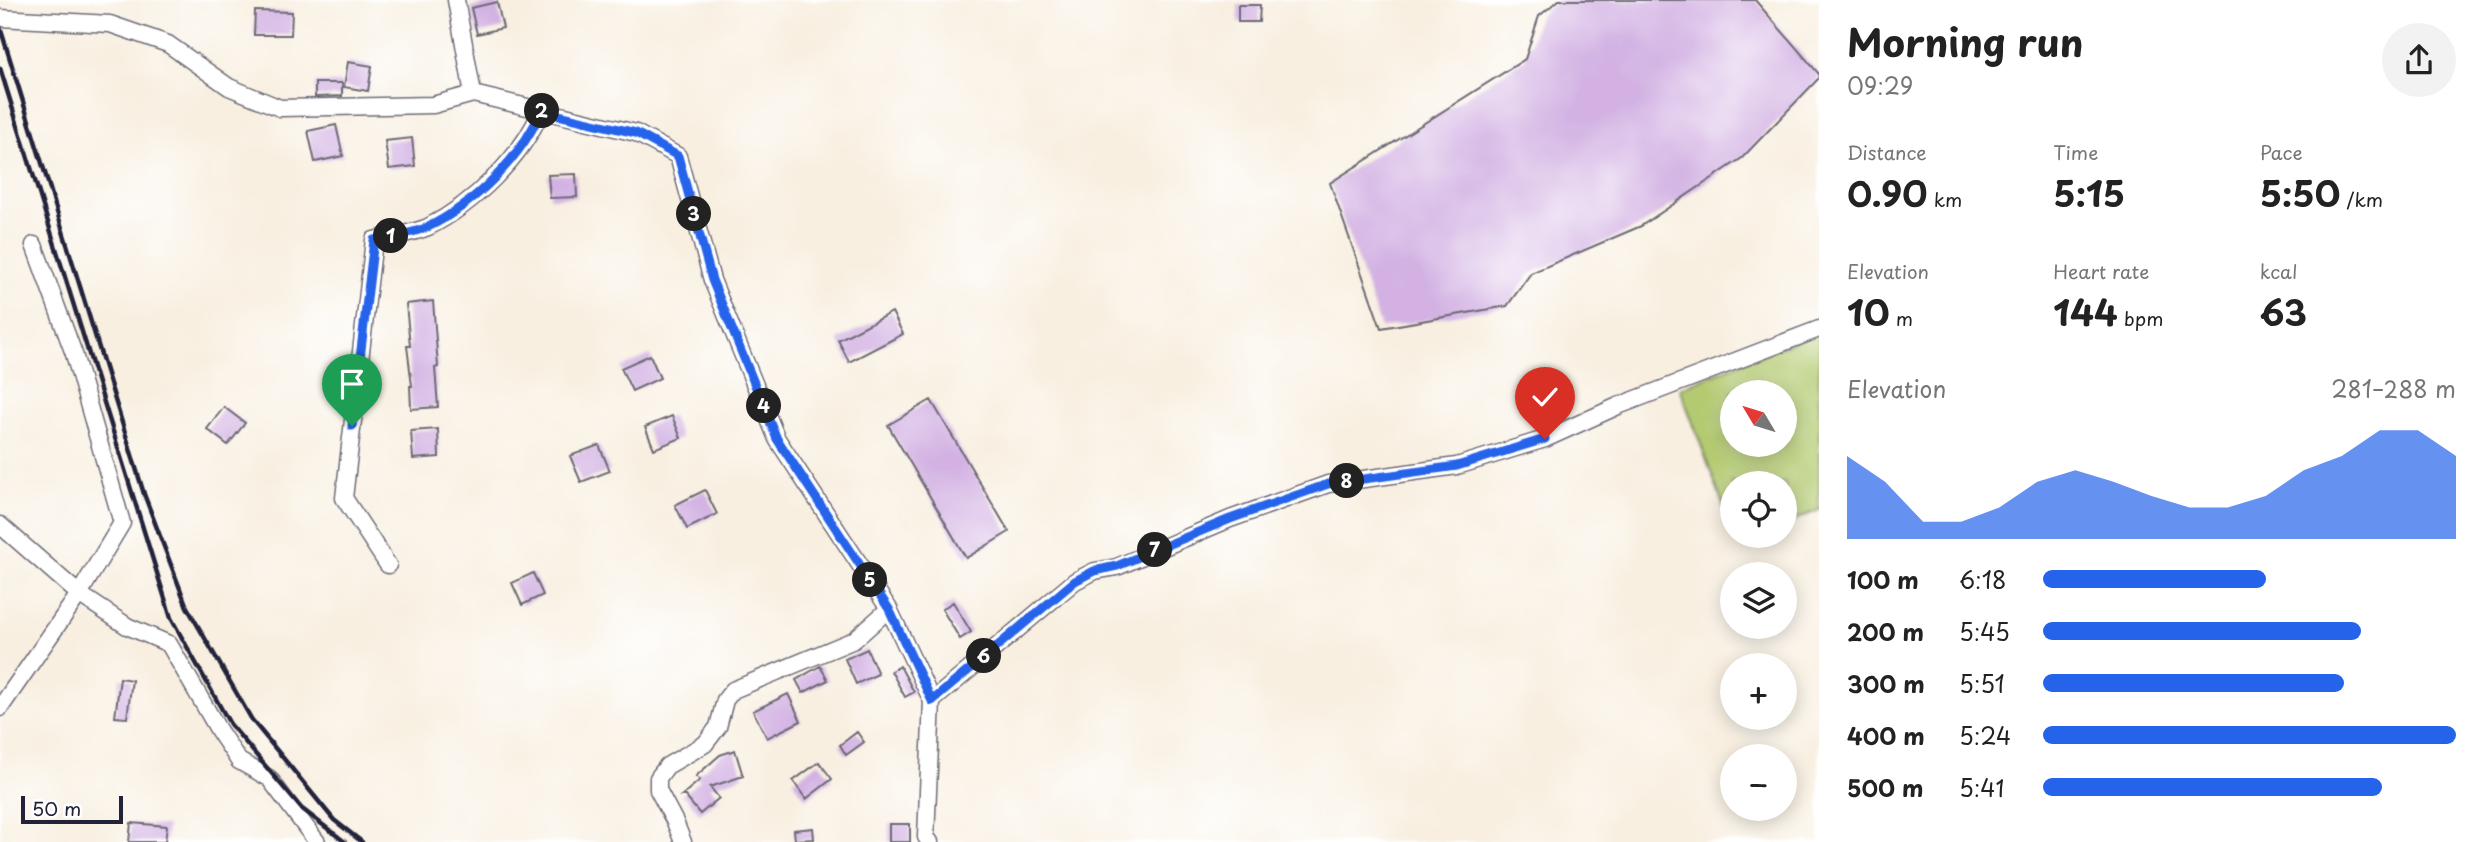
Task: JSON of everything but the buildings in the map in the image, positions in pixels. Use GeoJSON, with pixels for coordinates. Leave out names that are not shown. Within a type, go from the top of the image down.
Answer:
{"type":"FeatureCollection","features":[{"type":"Feature","properties":{"kind":"street"},"geometry":{"type":"LineString","coordinates":[[456,0],[472,94]]}},
{"type":"Feature","properties":{"kind":"street"},"geometry":{"type":"LineString","coordinates":[[0,18],[110,24],[168,44],[229,86],[280,108],[433,105],[472,94],[636,133],[678,156],[712,280],[777,439],[889,609],[932,701],[926,837],[930,842]]}},
{"type":"Feature","properties":{"kind":"street"},"geometry":{"type":"LineString","coordinates":[[388,565],[344,498],[374,240],[426,228],[452,211],[502,172],[534,127],[541,111]]}},
{"type":"Feature","properties":{"kind":"street"},"geometry":{"type":"LineString","coordinates":[[0,708],[79,594],[122,523],[74,354],[34,245]]}},
{"type":"Feature","properties":{"kind":"street"},"geometry":{"type":"LineString","coordinates":[[932,701],[1075,581],[1094,571],[1117,566],[1230,519],[1328,484],[1457,466],[1545,439],[1618,406],[1819,328]]}},
{"type":"Feature","properties":{"kind":"street"},"geometry":{"type":"LineString","coordinates":[[0,525],[79,594],[127,626],[169,644],[239,761],[268,778],[317,842]]}},
{"type":"Feature","properties":{"kind":"street"},"geometry":{"type":"LineString","coordinates":[[682,842],[658,790],[658,778],[667,766],[705,744],[718,727],[725,700],[733,690],[854,640],[889,609]]}},
{"type":"Feature","properties":{"kind":"green space"},"geometry":{"type":"Polygon","coordinates":[[[1819,331],[1819,510],[1797,519],[1797,471],[1720,471],[1720,496],[1680,388],[1819,331]]]}},
{"type":"Feature","properties":{"kind":"railway"},"geometry":{"type":"LineString","coordinates":[[0,27],[144,494],[187,607],[252,720],[334,820],[362,842]]}},
{"type":"Feature","properties":{"kind":"railway"},"geometry":{"type":"LineString","coordinates":[[0,68],[171,618],[230,724],[301,808],[345,842]]}},
{"type":"Feature","properties":{"kind":"route"},"geometry":{"type":"LineString","coordinates":[[352,426],[374,240],[426,228],[452,211],[502,172],[534,127],[541,111],[636,133],[678,156],[712,280],[777,439],[889,609],[932,701],[1075,581],[1094,571],[1117,566],[1230,519],[1328,484],[1377,475],[1457,466],[1545,439]]}}]}
